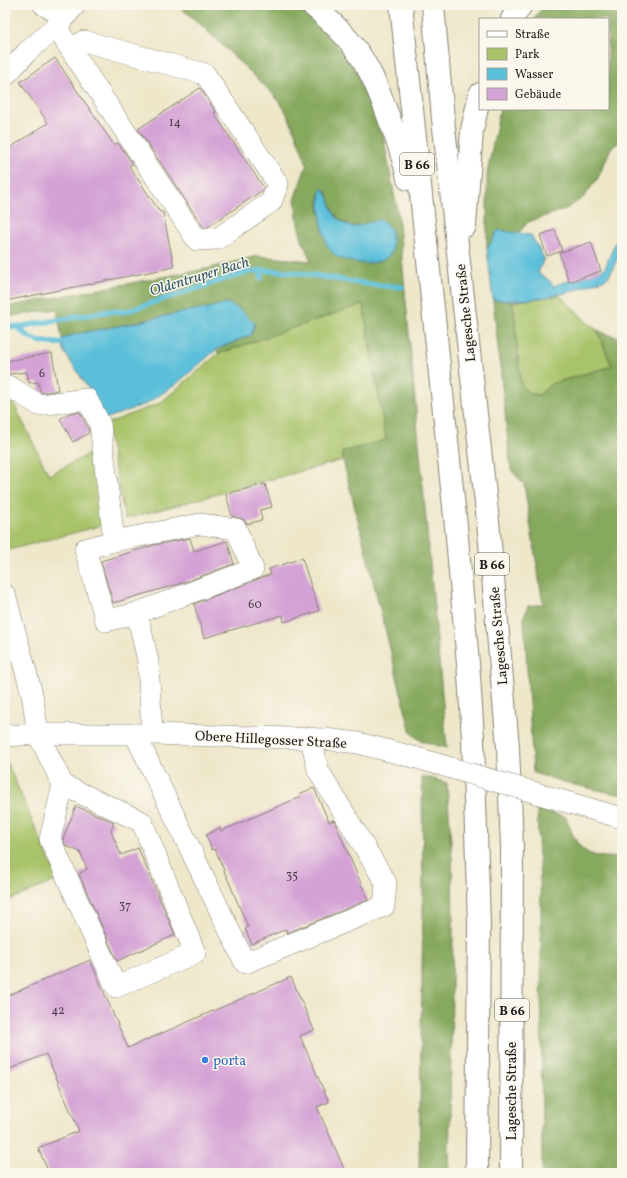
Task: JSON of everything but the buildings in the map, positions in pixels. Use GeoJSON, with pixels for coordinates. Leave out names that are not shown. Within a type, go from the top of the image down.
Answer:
{"type":"FeatureCollection","features":[{"type":"Feature","properties":{"kind":"highway"},"geometry":{"type":"LineString","coordinates":[[312,5],[330,20],[351,43],[367,66],[384,104],[406,165],[434,324]]}},
{"type":"Feature","properties":{"kind":"highway","name":"B 66"},"geometry":{"type":"LineString","coordinates":[[401,5],[456,526],[469,675],[473,739],[479,924],[477,1173]]}},
{"type":"Feature","properties":{"kind":"highway","name":"Lagesche Straße"},"geometry":{"type":"LineString","coordinates":[[433,5],[444,127],[488,521],[508,747],[512,847],[511,1173]]}},
{"type":"Feature","properties":{"kind":"highway"},"geometry":{"type":"LineString","coordinates":[[513,18],[521,5]]}},
{"type":"Feature","properties":{"kind":"highway"},"geometry":{"type":"LineString","coordinates":[[462,281],[472,130],[479,98]]}},
{"type":"Feature","properties":{"kind":"street"},"geometry":{"type":"LineString","coordinates":[[44,5],[65,16]]}},
{"type":"Feature","properties":{"kind":"street"},"geometry":{"type":"LineString","coordinates":[[65,16],[71,50],[197,240],[217,239],[271,202],[278,184],[205,74],[84,41],[71,50]]}},
{"type":"Feature","properties":{"kind":"street"},"geometry":{"type":"LineString","coordinates":[[5,76],[27,52],[65,16]]}},
{"type":"Feature","properties":{"kind":"street"},"geometry":{"type":"LineString","coordinates":[[5,385],[39,405],[87,399],[100,424],[114,541]]}},
{"type":"Feature","properties":{"kind":"street"},"geometry":{"type":"LineString","coordinates":[[200,524],[236,529],[253,569],[137,613],[106,622],[85,549],[114,541],[200,524]]}},
{"type":"Feature","properties":{"kind":"street"},"geometry":{"type":"LineString","coordinates":[[5,595],[32,694],[38,734],[63,785],[142,822],[195,954],[116,987],[50,839],[63,785]]}},
{"type":"Feature","properties":{"kind":"street"},"geometry":{"type":"LineString","coordinates":[[137,613],[148,661],[144,734],[244,963],[384,906],[386,883],[318,770],[311,738]]}},
{"type":"Feature","properties":{"kind":"street","name":"Obere Hillegosser Straße"},"geometry":{"type":"LineString","coordinates":[[5,736],[38,734],[144,734],[311,738],[358,743],[417,758],[622,818]]}},
{"type":"Feature","properties":{"kind":"green space"},"geometry":{"type":"Polygon","coordinates":[[[177,5],[293,5],[312,19],[331,38],[356,71],[378,120],[383,136],[398,214],[447,748],[421,741],[411,733],[343,460],[342,452],[386,440],[363,304],[218,354],[217,349],[251,335],[207,308],[75,334],[62,339],[57,309],[5,317],[5,307],[210,268],[257,256],[311,261],[302,240],[298,225],[295,197],[307,164],[285,110],[273,94],[198,22],[177,5]],[[320,192],[319,208],[322,223],[353,227],[341,220],[334,213],[327,192],[320,192]]]}},
{"type":"Feature","properties":{"kind":"green space"},"geometry":{"type":"Polygon","coordinates":[[[544,5],[622,5],[622,140],[611,148],[598,178],[584,197],[566,209],[528,222],[518,234],[498,231],[487,249],[487,174],[500,110],[609,110],[609,18],[535,18],[544,5]]]}},
{"type":"Feature","properties":{"kind":"green space"},"geometry":{"type":"Polygon","coordinates":[[[559,295],[597,330],[612,366],[551,384],[539,395],[528,393],[521,384],[513,302],[559,295]]]}},
{"type":"Feature","properties":{"kind":"green space"},"geometry":{"type":"Polygon","coordinates":[[[493,300],[513,302],[521,384],[528,393],[539,395],[551,384],[612,366],[597,330],[622,338],[622,795],[575,785],[533,773],[524,617],[528,606],[543,604],[524,484],[511,470],[493,300]]]}},
{"type":"Feature","properties":{"kind":"green space"},"geometry":{"type":"Polygon","coordinates":[[[363,303],[386,440],[342,452],[343,460],[125,519],[106,424],[160,403],[218,354],[363,303]]]}},
{"type":"Feature","properties":{"kind":"green space"},"geometry":{"type":"Polygon","coordinates":[[[12,400],[49,475],[93,452],[107,524],[5,551],[5,401],[12,400]]]}},
{"type":"Feature","properties":{"kind":"green space"},"geometry":{"type":"Polygon","coordinates":[[[5,758],[58,880],[5,902],[5,758]]]}},
{"type":"Feature","properties":{"kind":"green space"},"geometry":{"type":"Polygon","coordinates":[[[422,776],[447,783],[452,858],[453,930],[449,1173],[419,1173],[423,906],[422,776]]]}},
{"type":"Feature","properties":{"kind":"green space"},"geometry":{"type":"Polygon","coordinates":[[[537,809],[566,817],[579,845],[591,854],[621,857],[622,1173],[542,1173],[541,907],[537,809]]]}},
{"type":"Feature","properties":{"kind":"water"},"geometry":{"type":"Polygon","coordinates":[[[322,187],[328,195],[334,214],[344,223],[353,227],[381,219],[391,229],[393,249],[388,257],[374,263],[357,263],[336,256],[328,248],[323,232],[320,208],[322,187]]]}},
{"type":"Feature","properties":{"kind":"water"},"geometry":{"type":"Polygon","coordinates":[[[498,230],[531,235],[544,258],[538,273],[550,281],[553,286],[600,271],[605,268],[615,243],[622,237],[622,246],[609,275],[603,280],[580,289],[543,298],[493,300],[487,249],[498,230]]]}},
{"type":"Feature","properties":{"kind":"water"},"geometry":{"type":"Polygon","coordinates":[[[228,303],[241,310],[255,324],[251,335],[217,349],[175,385],[146,404],[105,419],[90,391],[63,350],[62,339],[75,334],[228,303]]]}},
{"type":"Feature","properties":{"kind":"waterway","name":"Oldentruper Bach"},"geometry":{"type":"LineString","coordinates":[[261,270],[261,278]]}},
{"type":"Feature","properties":{"kind":"waterway","name":"Oldentruper Bach"},"geometry":{"type":"LineString","coordinates":[[5,326],[18,327],[112,311],[124,312],[247,272],[288,272],[367,284],[402,287]]}},
{"type":"Feature","properties":{"kind":"waterway"},"geometry":{"type":"LineString","coordinates":[[18,327],[23,333],[41,341],[53,343],[70,342]]}},
{"type":"Feature","properties":{"kind":"place","name":"porta"},"geometry":{"type":"Point","coordinates":[205,1060]}}]}
